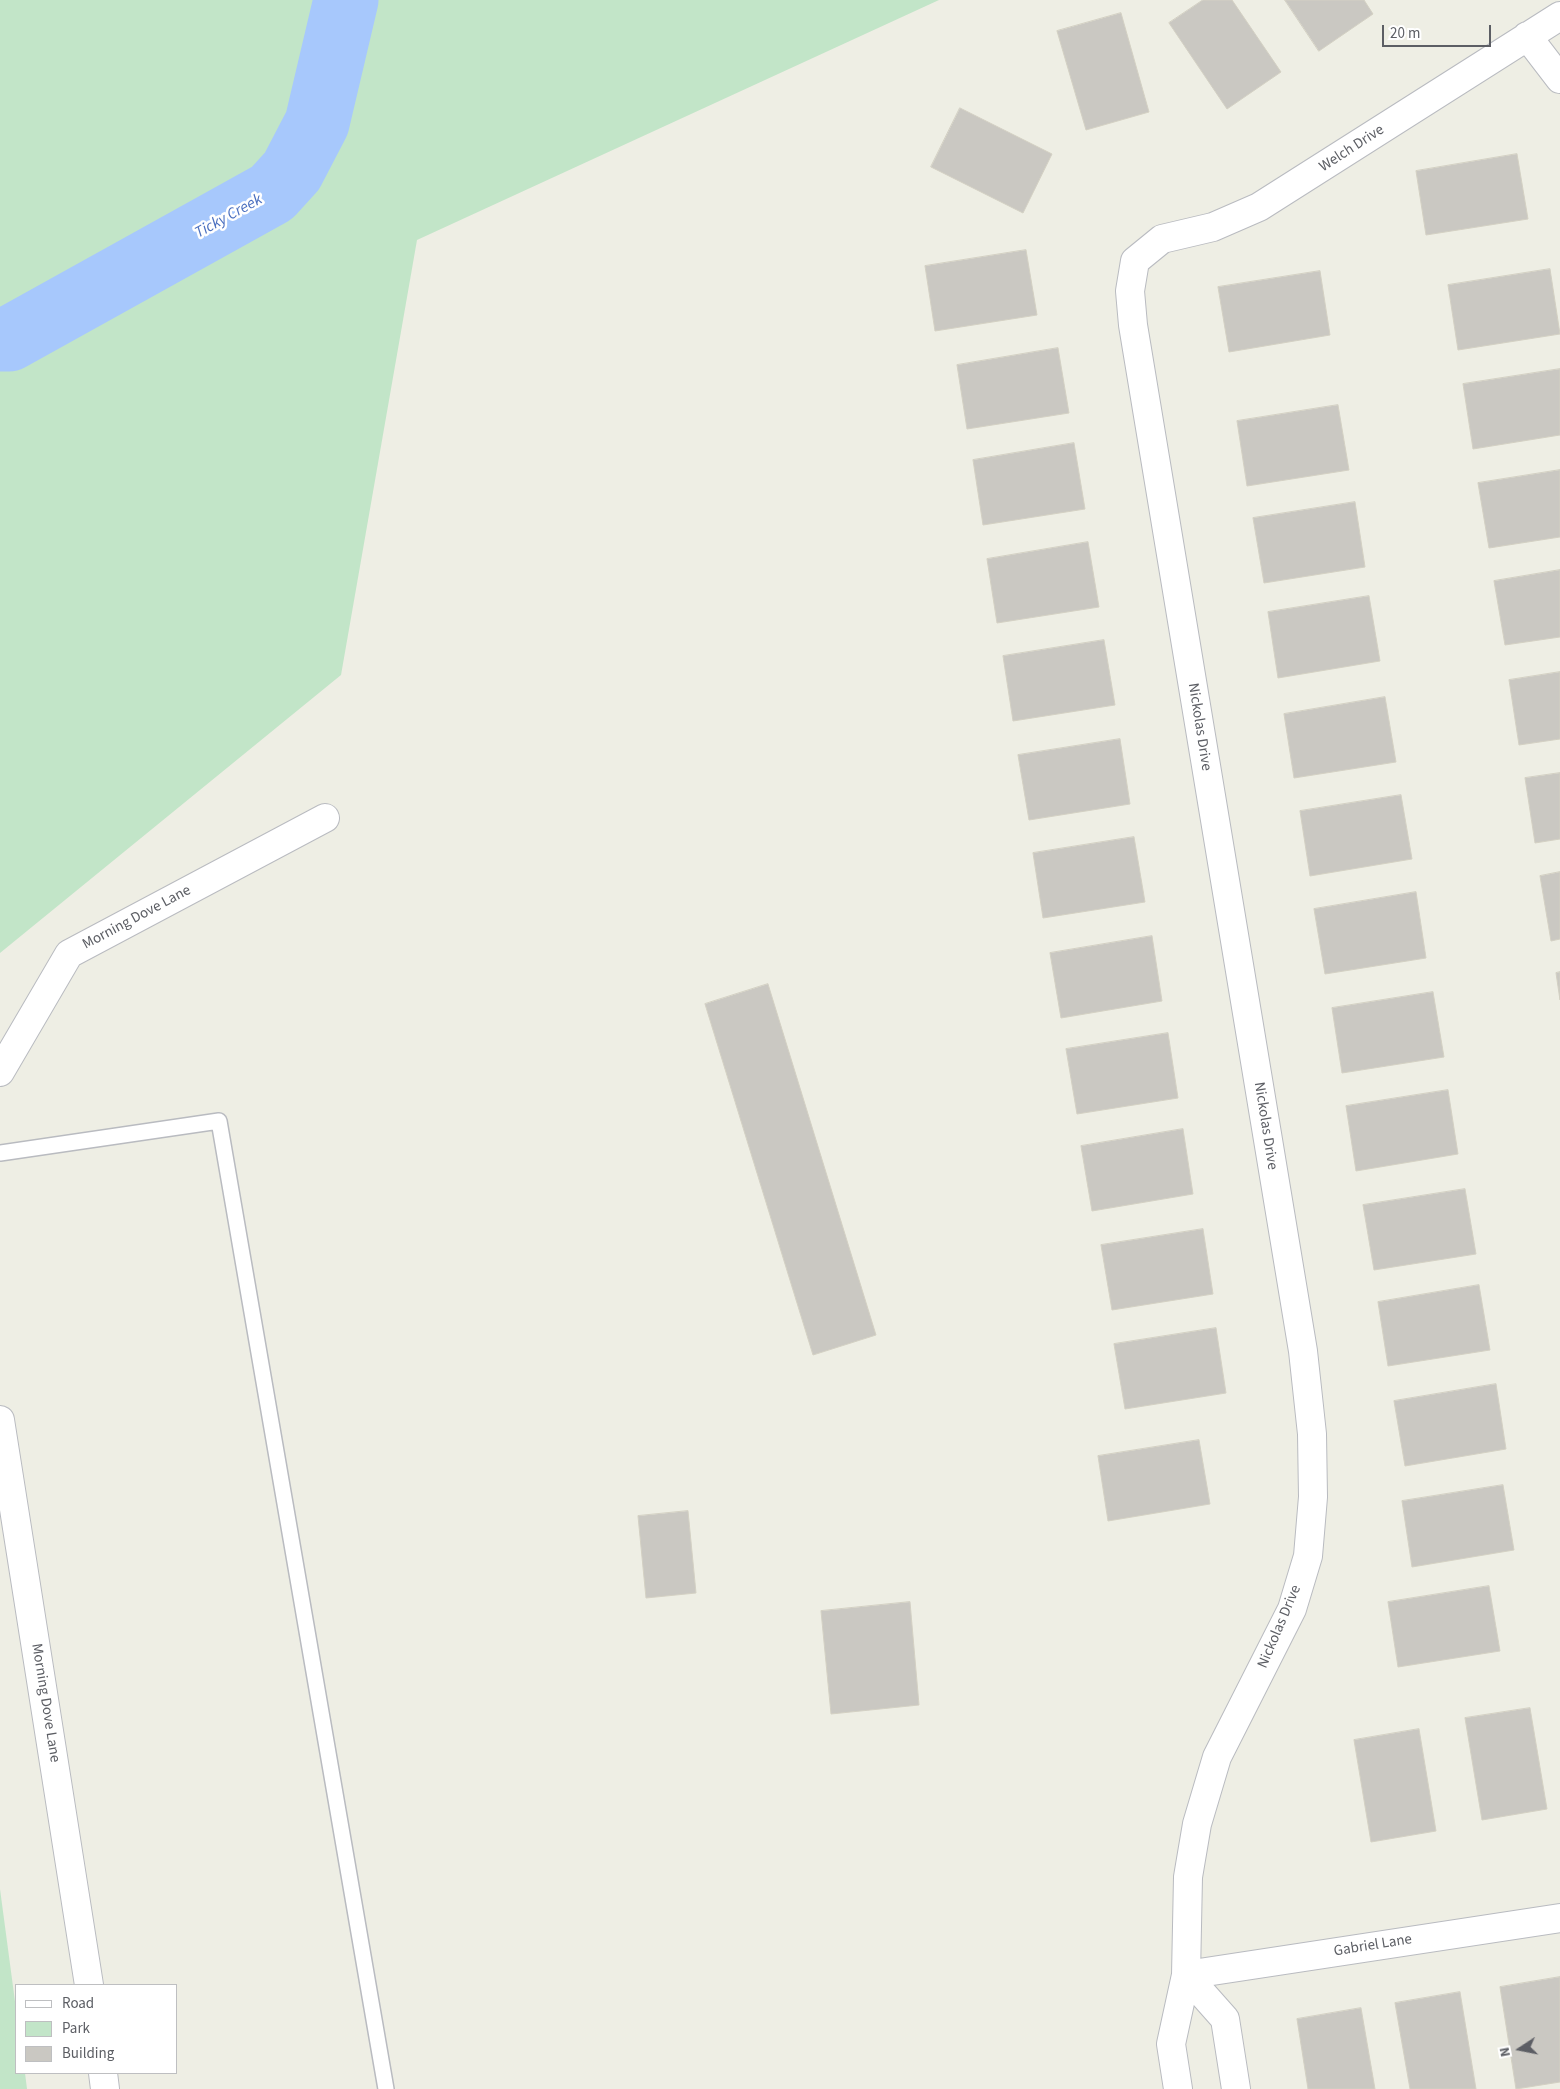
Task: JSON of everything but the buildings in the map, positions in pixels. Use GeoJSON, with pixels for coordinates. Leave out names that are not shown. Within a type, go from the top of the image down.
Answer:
{"type":"FeatureCollection","features":[{"type":"Feature","properties":{"kind":"street","name":"Welch Drive"},"geometry":{"type":"LineString","coordinates":[[1135,261],[1162,239],[1214,227],[1259,207],[1307,179],[1560,16]]}},
{"type":"Feature","properties":{"kind":"street"},"geometry":{"type":"LineString","coordinates":[[1528,36],[1560,79]]}},
{"type":"Feature","properties":{"kind":"street","name":"Nickolas Drive"},"geometry":{"type":"LineString","coordinates":[[1135,261],[1130,291],[1133,325],[1302,1351],[1312,1434],[1313,1497],[1308,1556],[1292,1609],[1218,1757],[1197,1824],[1188,1877],[1186,1975],[1171,2044],[1178,2089]]}},
{"type":"Feature","properties":{"kind":"street","name":"Morning Dove Lane"},"geometry":{"type":"LineString","coordinates":[[0,1072],[69,954],[325,818]]}},
{"type":"Feature","properties":{"kind":"street","name":"Morning Dove Lane"},"geometry":{"type":"LineString","coordinates":[[0,1420],[89,1984]]}},
{"type":"Feature","properties":{"kind":"street","name":"Gabriel Lane"},"geometry":{"type":"LineString","coordinates":[[1186,1975],[1560,1918]]}},
{"type":"Feature","properties":{"kind":"street"},"geometry":{"type":"LineString","coordinates":[[1186,1975],[1225,2019],[1236,2089]]}},
{"type":"Feature","properties":{"kind":"street"},"geometry":{"type":"LineString","coordinates":[[103,2074],[105,2089]]}},
{"type":"Feature","properties":{"kind":"lane"},"geometry":{"type":"LineString","coordinates":[[0,1153],[219,1121],[386,2089]]}},
{"type":"Feature","properties":{"kind":"green space"},"geometry":{"type":"Polygon","coordinates":[[[0,0],[939,0],[417,240],[341,675],[0,953],[0,0]]]}},
{"type":"Feature","properties":{"kind":"green space"},"geometry":{"type":"Polygon","coordinates":[[[0,1889],[15,2002],[15,2074],[25,2074],[27,2089],[0,2089],[0,1889]]]}},
{"type":"Feature","properties":{"kind":"waterway","name":"Ticky Creek"},"geometry":{"type":"LineString","coordinates":[[0,339],[9,339],[272,193],[292,171],[317,123],[346,0]]}}]}
